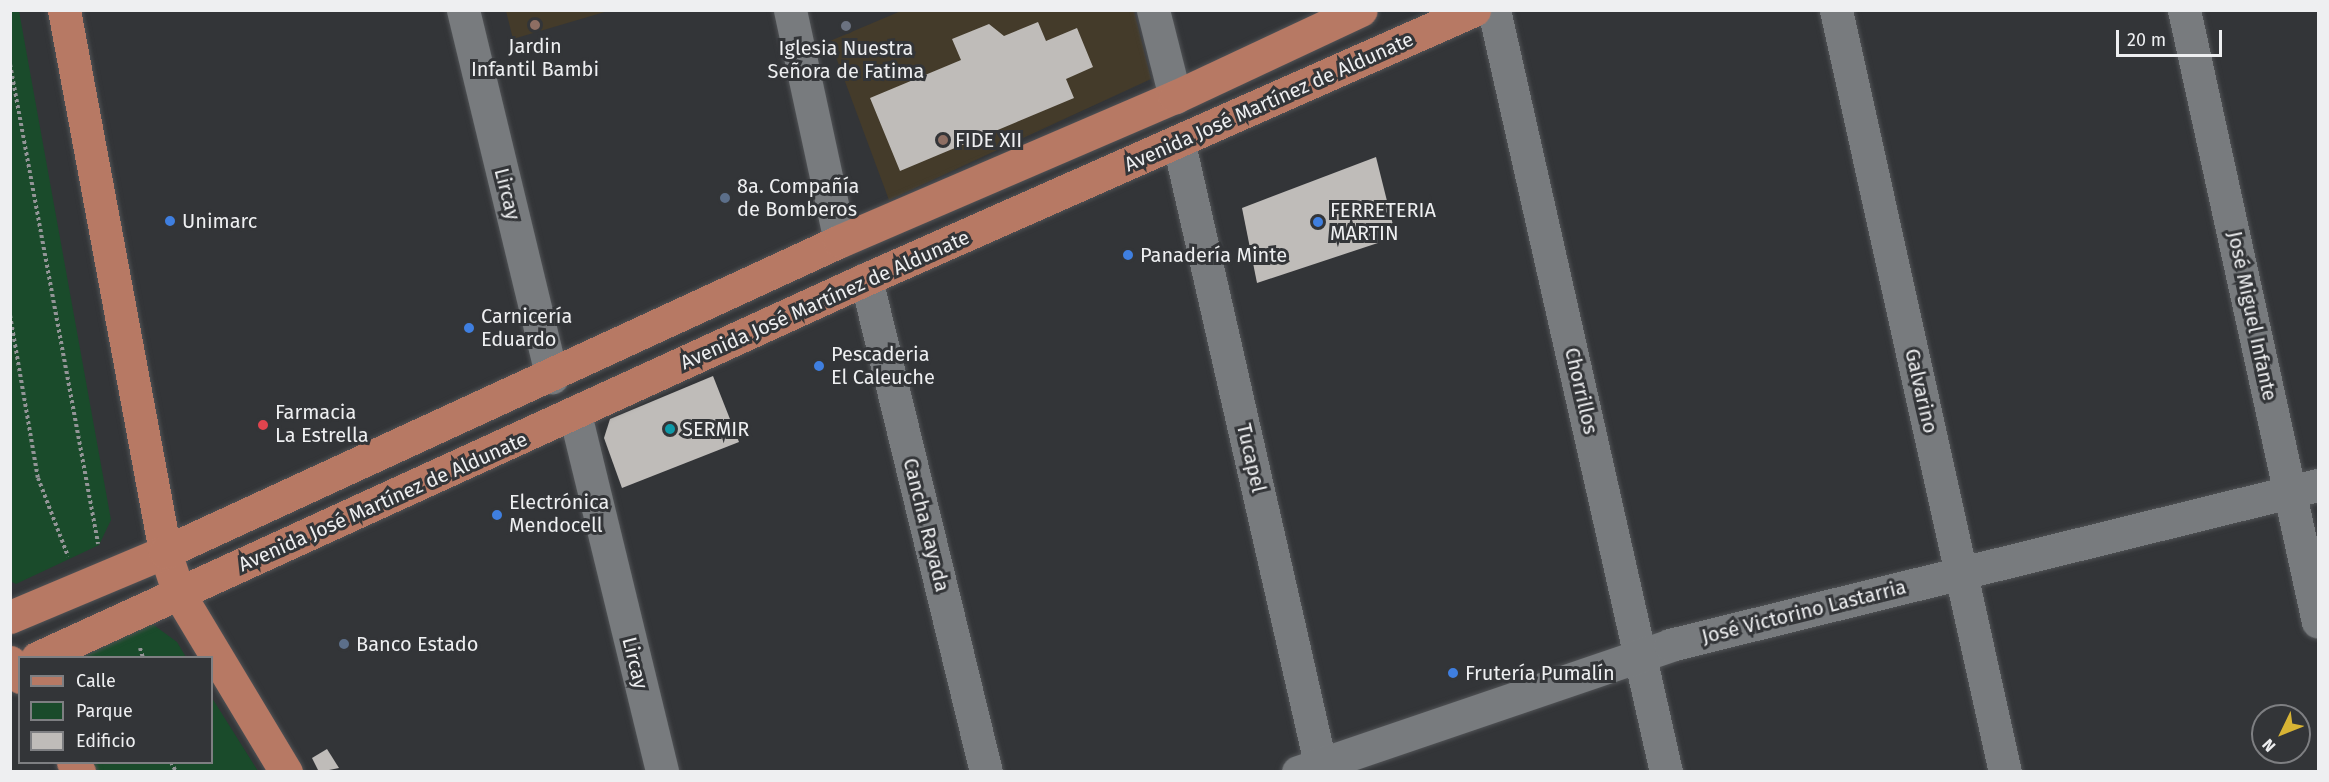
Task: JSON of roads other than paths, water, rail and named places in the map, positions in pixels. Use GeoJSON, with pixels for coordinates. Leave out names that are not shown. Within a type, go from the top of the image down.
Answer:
{"type":"FeatureCollection","features":[{"type":"Feature","properties":{"kind":"main road"},"geometry":{"type":"LineString","coordinates":[[64,10],[165,552],[179,594],[286,771]]}},
{"type":"Feature","properties":{"kind":"main road"},"geometry":{"type":"LineString","coordinates":[[10,617],[165,552],[552,377],[840,242],[1175,97],[1361,10]]}},
{"type":"Feature","properties":{"kind":"main road","name":"Avenida José Martínez de Aldunate"},"geometry":{"type":"LineString","coordinates":[[40,656],[575,414],[866,279],[1179,144],[1474,10]]}},
{"type":"Feature","properties":{"kind":"street","name":"Lircay"},"geometry":{"type":"LineString","coordinates":[[463,10],[552,377]]}},
{"type":"Feature","properties":{"kind":"street"},"geometry":{"type":"LineString","coordinates":[[790,10],[840,242]]}},
{"type":"Feature","properties":{"kind":"street"},"geometry":{"type":"LineString","coordinates":[[1153,10],[1175,97]]}},
{"type":"Feature","properties":{"kind":"street","name":"Chorrillos"},"geometry":{"type":"LineString","coordinates":[[1494,10],[1666,771]]}},
{"type":"Feature","properties":{"kind":"street","name":"Galvarino"},"geometry":{"type":"LineString","coordinates":[[1836,10],[2005,771]]}},
{"type":"Feature","properties":{"kind":"street","name":"José Miguel Infante"},"geometry":{"type":"LineString","coordinates":[[2184,10],[2305,489],[2319,622]]}},
{"type":"Feature","properties":{"kind":"street","name":"Tucapel"},"geometry":{"type":"LineString","coordinates":[[1179,144],[1314,769]]}},
{"type":"Feature","properties":{"kind":"street","name":"Cancha Rayada"},"geometry":{"type":"LineString","coordinates":[[866,279],[986,771]]}},
{"type":"Feature","properties":{"kind":"street","name":"Lircay"},"geometry":{"type":"LineString","coordinates":[[575,414],[662,771]]}},
{"type":"Feature","properties":{"kind":"street","name":"José Victorino Lastarria"},"geometry":{"type":"LineString","coordinates":[[1314,769],[1641,654],[2305,489]]}},
{"type":"Feature","properties":{"kind":"place","name":"Jardin Infantil Bambi"},"geometry":{"type":"Point","coordinates":[535,25]}},
{"type":"Feature","properties":{"kind":"place","name":"Iglesia Nuestra Señora de Fatima"},"geometry":{"type":"Point","coordinates":[846,26]}},
{"type":"Feature","properties":{"kind":"place","name":"FIDE XII"},"geometry":{"type":"Point","coordinates":[943,140]}},
{"type":"Feature","properties":{"kind":"place","name":"8a. Compañía de Bomberos"},"geometry":{"type":"Point","coordinates":[725,198]}},
{"type":"Feature","properties":{"kind":"place","name":"Unimarc"},"geometry":{"type":"Point","coordinates":[170,221]}},
{"type":"Feature","properties":{"kind":"place","name":"FERRETERIA MARTIN"},"geometry":{"type":"Point","coordinates":[1318,222]}},
{"type":"Feature","properties":{"kind":"place","name":"Panadería Minte"},"geometry":{"type":"Point","coordinates":[1128,255]}},
{"type":"Feature","properties":{"kind":"place","name":"Carnicería Eduardo"},"geometry":{"type":"Point","coordinates":[469,328]}},
{"type":"Feature","properties":{"kind":"place","name":"Pescaderia El Caleuche"},"geometry":{"type":"Point","coordinates":[819,366]}},
{"type":"Feature","properties":{"kind":"place","name":"Farmacia La Estrella"},"geometry":{"type":"Point","coordinates":[263,425]}},
{"type":"Feature","properties":{"kind":"place","name":"SERMIR"},"geometry":{"type":"Point","coordinates":[670,429]}},
{"type":"Feature","properties":{"kind":"place","name":"Electrónica Mendocell"},"geometry":{"type":"Point","coordinates":[497,515]}},
{"type":"Feature","properties":{"kind":"place","name":"Banco Estado"},"geometry":{"type":"Point","coordinates":[344,644]}},
{"type":"Feature","properties":{"kind":"place","name":"Frutería Pumalín"},"geometry":{"type":"Point","coordinates":[1453,673]}}]}
